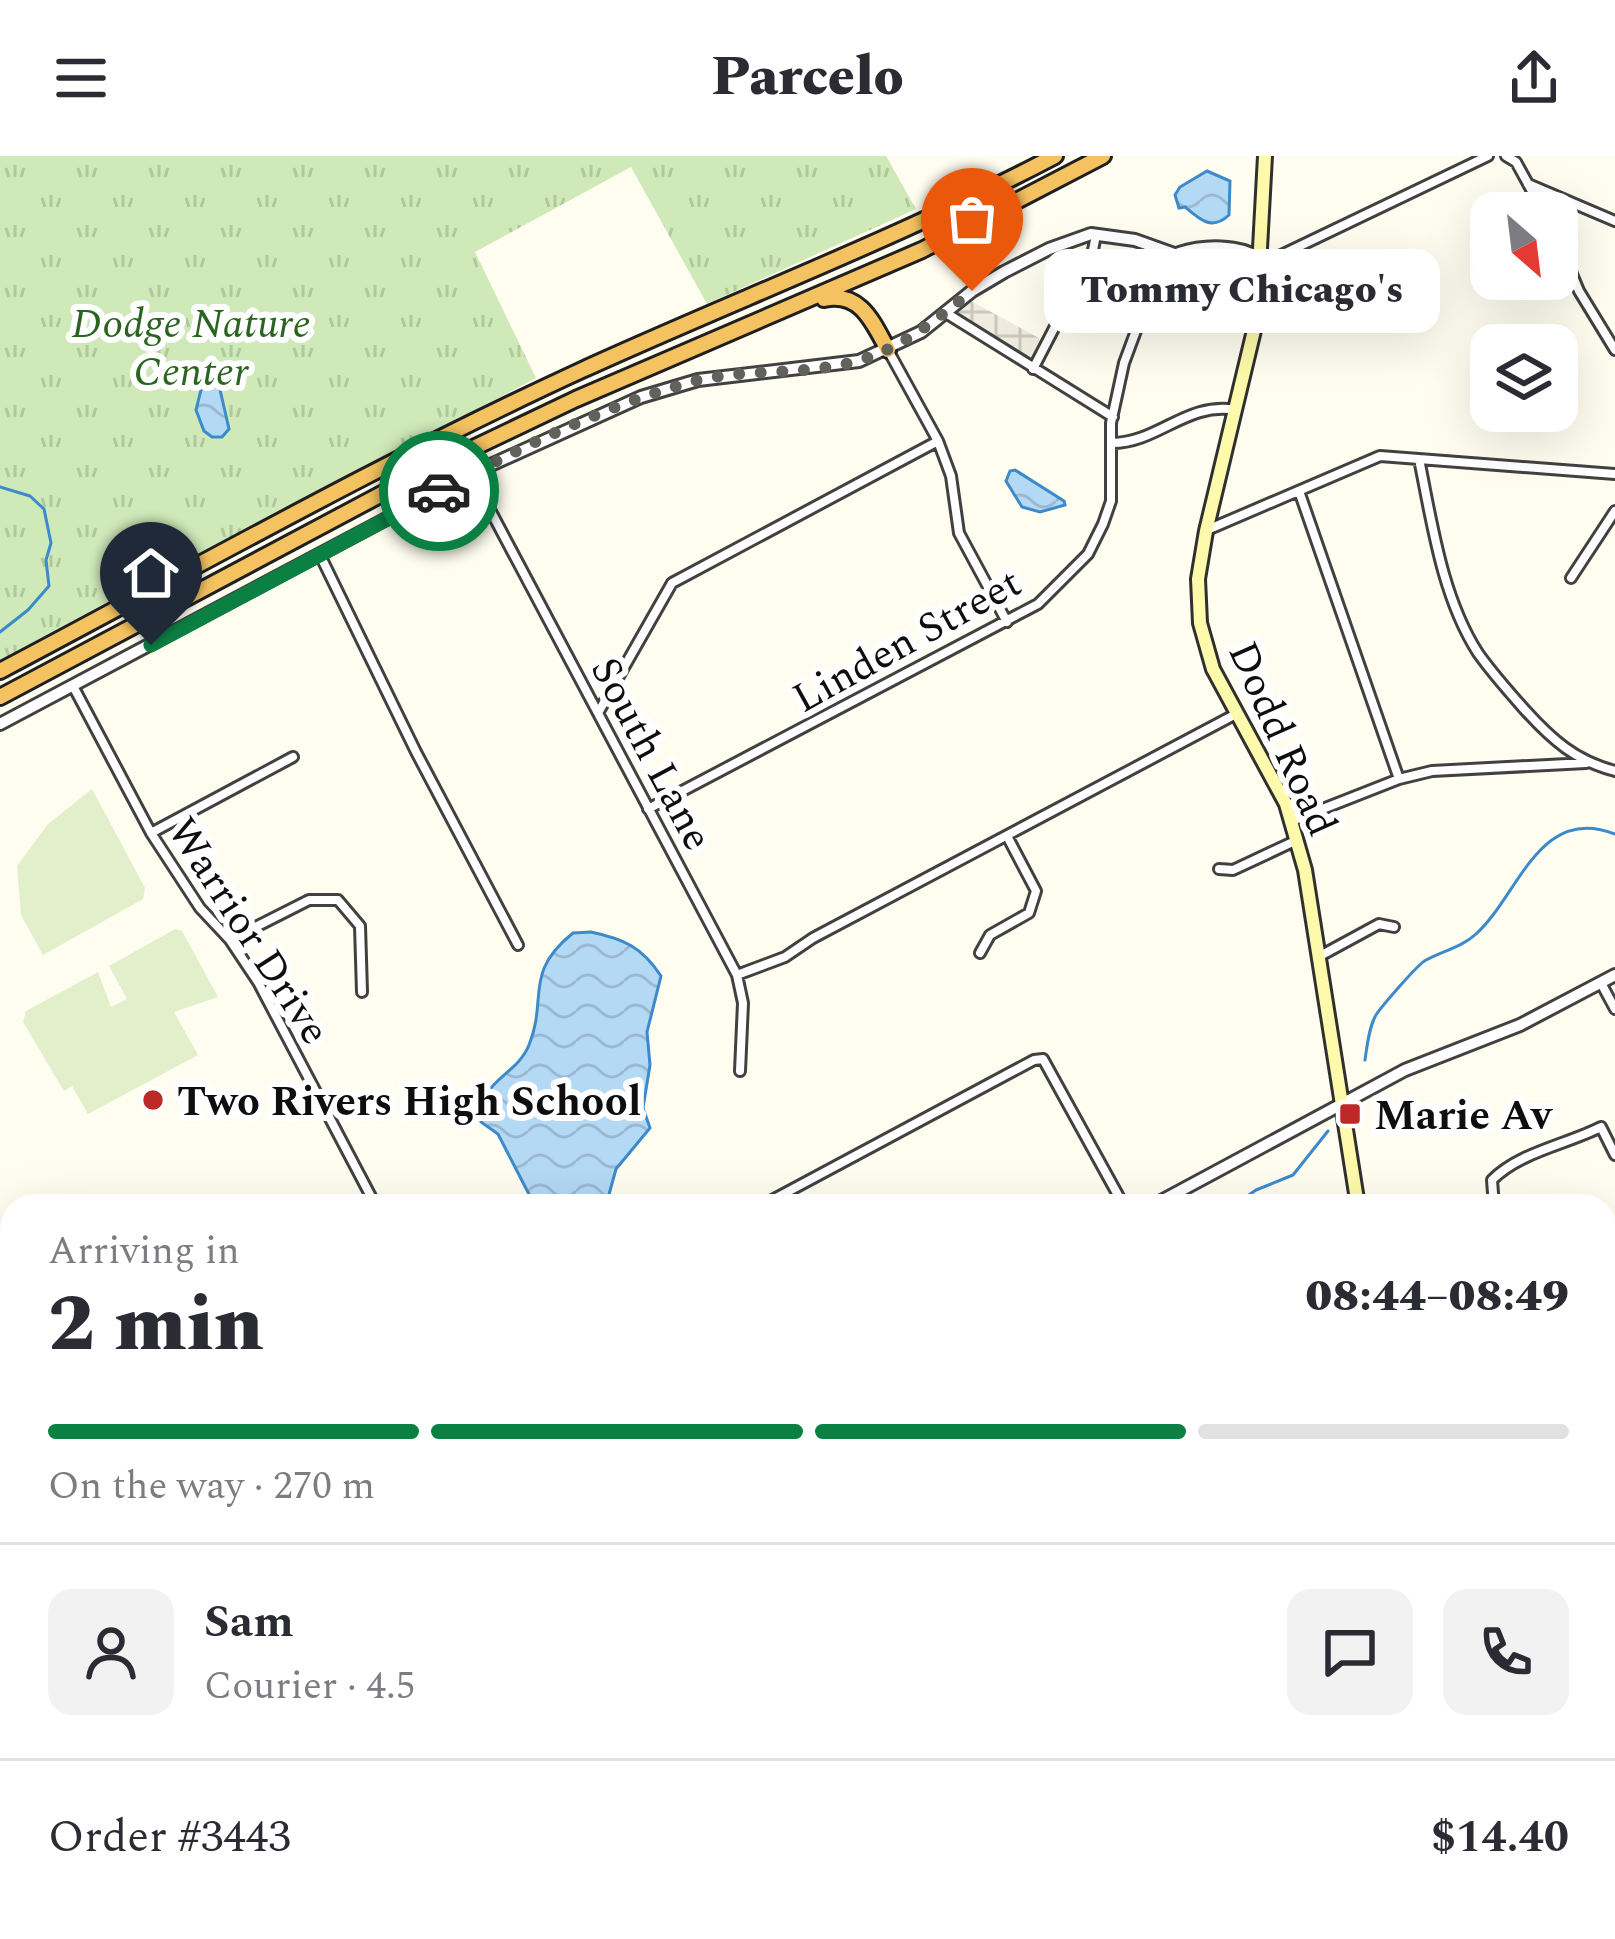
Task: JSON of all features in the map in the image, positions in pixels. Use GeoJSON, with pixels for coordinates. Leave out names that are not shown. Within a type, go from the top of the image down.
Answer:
{"type":"FeatureCollection","features":[{"type":"Feature","properties":{"kind":"highway"},"geometry":{"type":"LineString","coordinates":[[0,670],[413,452],[572,375],[944,213],[1055,156]]}},
{"type":"Feature","properties":{"kind":"highway"},"geometry":{"type":"LineString","coordinates":[[0,697],[467,451],[955,233],[1102,156]]}},
{"type":"Feature","properties":{"kind":"highway"},"geometry":{"type":"LineString","coordinates":[[790,308],[833,296],[846,298],[868,313],[888,350]]}},
{"type":"Feature","properties":{"kind":"highway"},"geometry":{"type":"LineString","coordinates":[[467,451],[567,394],[573,387],[572,375]]}},
{"type":"Feature","properties":{"kind":"main road","name":"Dodd Road"},"geometry":{"type":"LineString","coordinates":[[1265,156],[1256,322],[1206,531],[1198,579],[1200,623],[1213,670],[1292,821],[1356,1194]]}},
{"type":"Feature","properties":{"kind":"street"},"geometry":{"type":"LineString","coordinates":[[0,724],[471,474],[641,397],[698,380],[845,363],[888,350],[921,332],[972,291],[1048,249],[1096,235],[1179,254],[1190,249],[1247,249],[1261,259],[1279,256],[1488,156]]}},
{"type":"Feature","properties":{"kind":"street"},"geometry":{"type":"LineString","coordinates":[[1506,156],[1516,162],[1532,192]]}},
{"type":"Feature","properties":{"kind":"street"},"geometry":{"type":"LineString","coordinates":[[1528,184],[1615,221]]}},
{"type":"Feature","properties":{"kind":"street"},"geometry":{"type":"LineString","coordinates":[[1033,369],[1091,255],[1096,235]]}},
{"type":"Feature","properties":{"kind":"street","name":"Linden Street"},"geometry":{"type":"LineString","coordinates":[[649,809],[1006,622],[1058,588],[1088,554],[1112,501],[1113,417],[1124,363],[1137,328],[1179,254]]}},
{"type":"Feature","properties":{"kind":"street"},"geometry":{"type":"LineString","coordinates":[[1578,289],[1615,350]]}},
{"type":"Feature","properties":{"kind":"street"},"geometry":{"type":"LineString","coordinates":[[945,312],[1113,417]]}},
{"type":"Feature","properties":{"kind":"street"},"geometry":{"type":"LineString","coordinates":[[888,350],[938,441],[951,476],[959,533],[1006,622]]}},
{"type":"Feature","properties":{"kind":"street"},"geometry":{"type":"LineString","coordinates":[[1112,443],[1139,440],[1201,410],[1238,410]]}},
{"type":"Feature","properties":{"kind":"street"},"geometry":{"type":"LineString","coordinates":[[598,713],[672,583],[938,441]]}},
{"type":"Feature","properties":{"kind":"street"},"geometry":{"type":"LineString","coordinates":[[1206,531],[1380,456],[1615,473]]}},
{"type":"Feature","properties":{"kind":"street"},"geometry":{"type":"LineString","coordinates":[[1419,459],[1437,547],[1454,602],[1477,651],[1551,739],[1586,764]]}},
{"type":"Feature","properties":{"kind":"street","name":"South Lane"},"geometry":{"type":"LineString","coordinates":[[471,474],[737,975],[743,1003],[740,1072]]}},
{"type":"Feature","properties":{"kind":"street"},"geometry":{"type":"LineString","coordinates":[[1299,490],[1399,779]]}},
{"type":"Feature","properties":{"kind":"street"},"geometry":{"type":"LineString","coordinates":[[1571,578],[1615,511]]}},
{"type":"Feature","properties":{"kind":"street"},"geometry":{"type":"LineString","coordinates":[[320,555],[518,945]]}},
{"type":"Feature","properties":{"kind":"street","name":"Warrior Drive"},"geometry":{"type":"LineString","coordinates":[[73,686],[151,833],[200,908],[230,940],[258,982],[370,1194]]}},
{"type":"Feature","properties":{"kind":"street"},"geometry":{"type":"LineString","coordinates":[[737,975],[785,957],[1236,714]]}},
{"type":"Feature","properties":{"kind":"street"},"geometry":{"type":"LineString","coordinates":[[151,833],[292,757]]}},
{"type":"Feature","properties":{"kind":"street"},"geometry":{"type":"LineString","coordinates":[[1292,821],[1432,771],[1586,764],[1615,772]]}},
{"type":"Feature","properties":{"kind":"street"},"geometry":{"type":"LineString","coordinates":[[980,953],[990,935],[1028,914],[1036,891],[1007,836]]}},
{"type":"Feature","properties":{"kind":"street"},"geometry":{"type":"LineString","coordinates":[[1219,868],[1233,870],[1297,840]]}},
{"type":"Feature","properties":{"kind":"street"},"geometry":{"type":"LineString","coordinates":[[230,940],[309,900],[338,900],[360,926],[362,992]]}},
{"type":"Feature","properties":{"kind":"street"},"geometry":{"type":"LineString","coordinates":[[1318,957],[1379,924],[1394,927]]}},
{"type":"Feature","properties":{"kind":"street"},"geometry":{"type":"LineString","coordinates":[[1174,1194],[1405,1070],[1520,1025],[1615,975]]}},
{"type":"Feature","properties":{"kind":"street"},"geometry":{"type":"LineString","coordinates":[[1601,982],[1615,1010]]}},
{"type":"Feature","properties":{"kind":"street"},"geometry":{"type":"LineString","coordinates":[[783,1194],[1043,1059],[1117,1194]]}},
{"type":"Feature","properties":{"kind":"street"},"geometry":{"type":"LineString","coordinates":[[1493,1194],[1492,1180],[1509,1163],[1600,1127],[1615,1155]]}},
{"type":"Feature","properties":{"kind":"green space","name":"Dodge Nature Center"},"geometry":{"type":"Polygon","coordinates":[[[0,156],[886,156],[916,209],[707,304],[631,167],[475,252],[536,378],[0,661],[0,156]]]}},
{"type":"Feature","properties":{"kind":"green space"},"geometry":{"type":"Polygon","coordinates":[[[92,789],[145,888],[143,899],[43,955],[21,915],[17,866],[48,824],[92,789]]]}},
{"type":"Feature","properties":{"kind":"green space"},"geometry":{"type":"Polygon","coordinates":[[[175,929],[182,931],[218,997],[174,1012],[198,1055],[88,1114],[72,1086],[64,1091],[23,1022],[26,1011],[98,972],[111,1007],[127,999],[109,966],[175,929]]]}},
{"type":"Feature","properties":{"kind":"shaded area"},"geometry":{"type":"Polygon","coordinates":[[[971,301],[1039,338],[1041,344],[1033,358],[1027,359],[958,319],[956,312],[971,301]]]}},
{"type":"Feature","properties":{"kind":"water"},"geometry":{"type":"Polygon","coordinates":[[[1207,171],[1230,181],[1229,215],[1217,222],[1206,222],[1185,207],[1179,208],[1175,195],[1207,171]]]}},
{"type":"Feature","properties":{"kind":"water"},"geometry":{"type":"Polygon","coordinates":[[[218,381],[229,429],[222,437],[212,437],[204,431],[196,410],[203,382],[218,381]]]}},
{"type":"Feature","properties":{"kind":"water"},"geometry":{"type":"Polygon","coordinates":[[[1015,470],[1065,505],[1040,512],[1022,507],[1006,481],[1015,470]]]}},
{"type":"Feature","properties":{"kind":"water"},"geometry":{"type":"Polygon","coordinates":[[[591,932],[631,946],[661,976],[647,1032],[650,1065],[643,1108],[650,1128],[616,1169],[609,1194],[529,1194],[498,1134],[481,1122],[481,1108],[491,1088],[529,1045],[542,974],[573,933],[591,932]]]}},
{"type":"Feature","properties":{"kind":"waterway"},"geometry":{"type":"LineString","coordinates":[[0,487],[30,496],[44,509],[51,543],[46,560],[49,586],[0,632]]}},
{"type":"Feature","properties":{"kind":"waterway"},"geometry":{"type":"LineString","coordinates":[[1365,1060],[1374,1020],[1392,995],[1426,960],[1476,934],[1549,842],[1567,831],[1589,828],[1615,834]]}},
{"type":"Feature","properties":{"kind":"waterway"},"geometry":{"type":"LineString","coordinates":[[1250,1194],[1293,1175],[1328,1131]]}},
{"type":"Feature","properties":{"kind":"way so far"},"geometry":{"type":"LineString","coordinates":[[439,491],[641,397],[698,380],[859,361],[921,332],[972,291]]}},
{"type":"Feature","properties":{"kind":"place","name":"Tommy Chicago's"},"geometry":{"type":"Point","coordinates":[972,291]}},
{"type":"Feature","properties":{"kind":"place","name":"Two Rivers High School"},"geometry":{"type":"Point","coordinates":[153,1100]}},
{"type":"Feature","properties":{"kind":"place","name":"Marie Av"},"geometry":{"type":"Point","coordinates":[1350,1114]}},
{"type":"Feature","properties":{"kind":"route"},"geometry":{"type":"LineString","coordinates":[[151,645],[439,491]]}}]}
